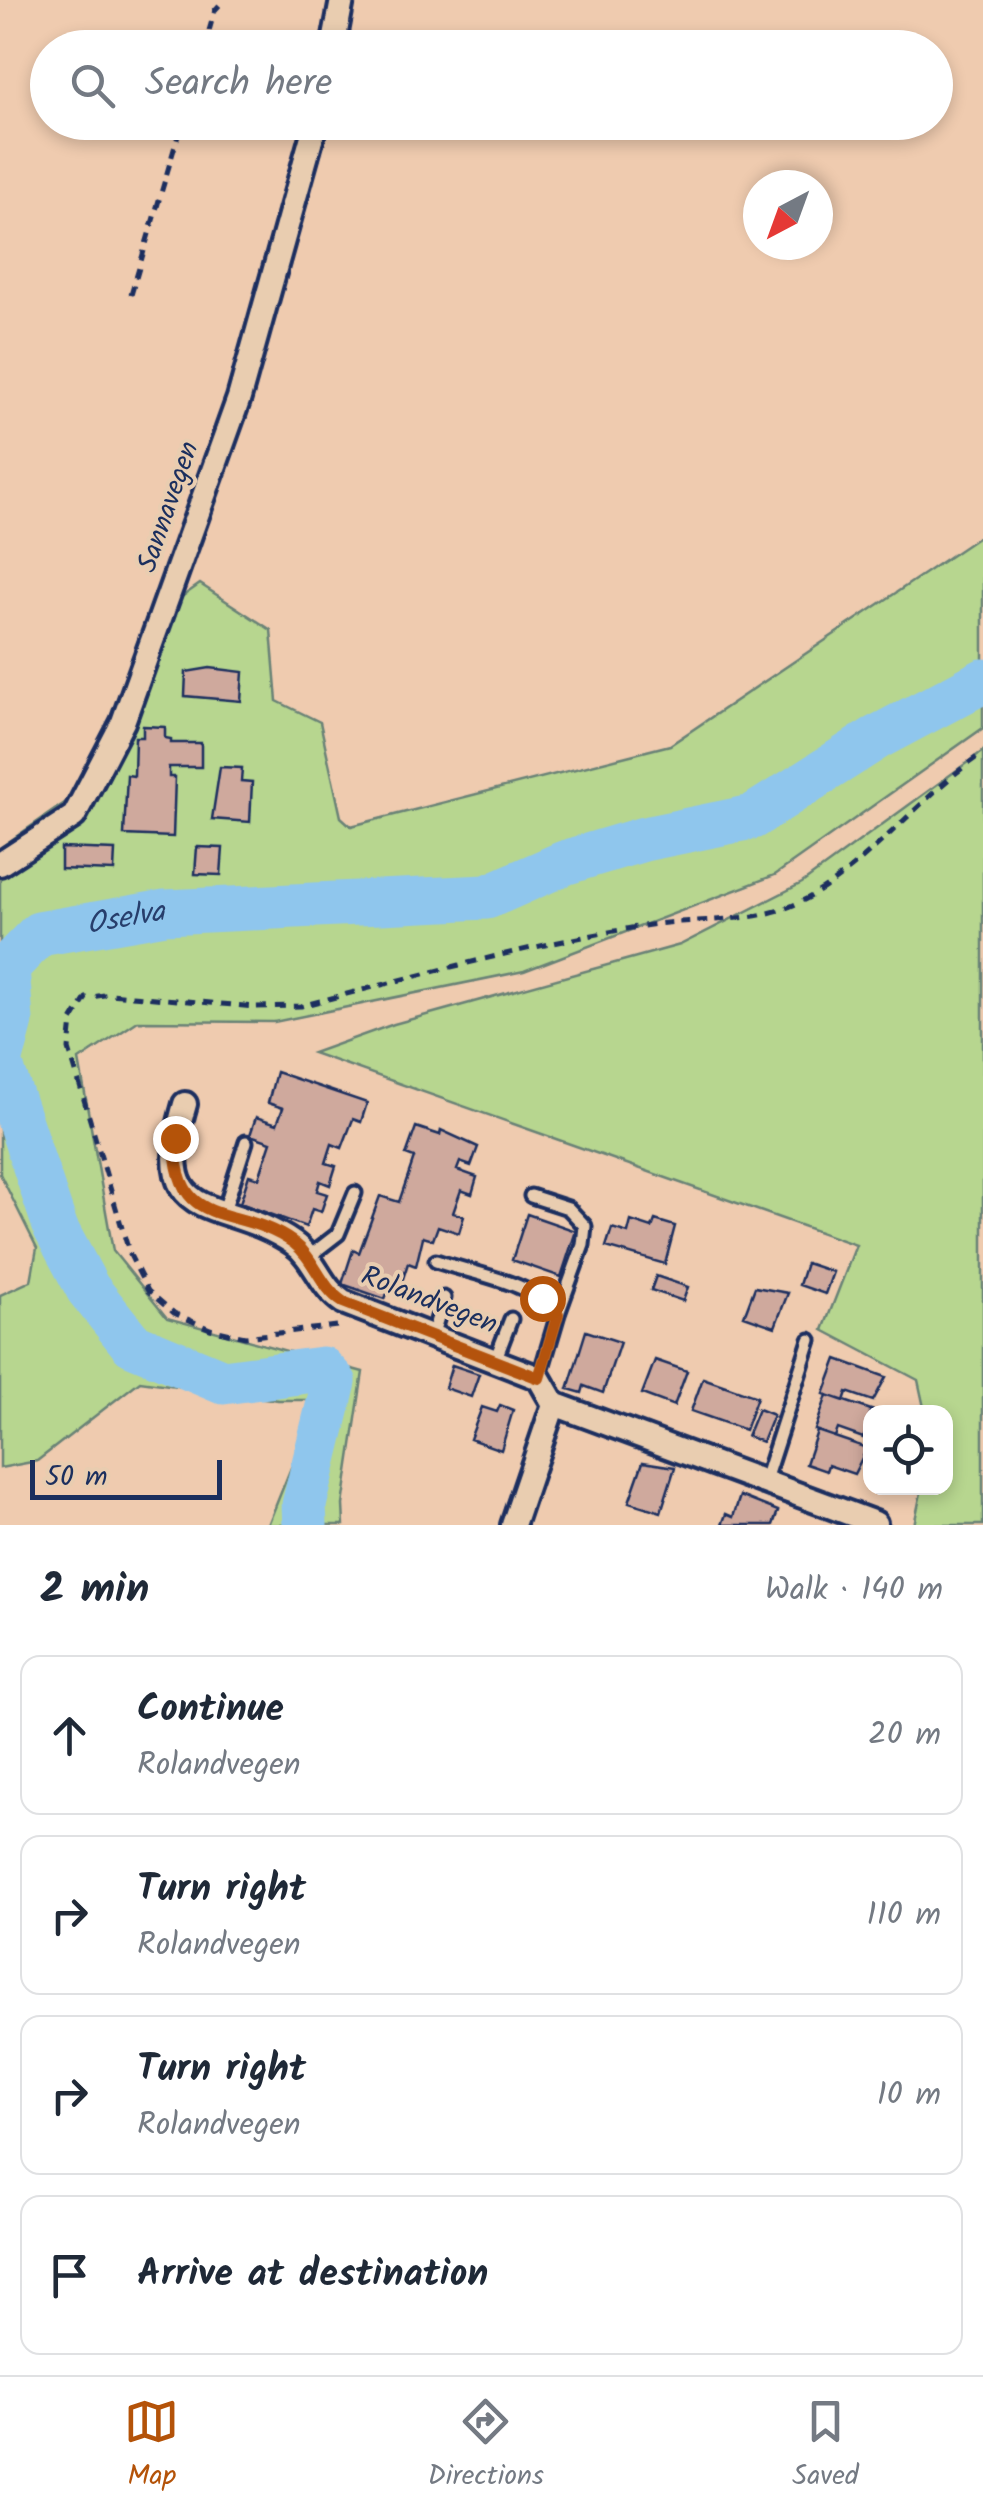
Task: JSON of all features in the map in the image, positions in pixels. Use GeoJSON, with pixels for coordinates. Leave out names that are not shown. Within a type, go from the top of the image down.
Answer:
{"type":"FeatureCollection","features":[{"type":"Feature","properties":{"kind":"street"},"geometry":{"type":"LineString","coordinates":[[336,30],[342,0]]}},
{"type":"Feature","properties":{"kind":"street","name":"Sannavegen"},"geometry":{"type":"LineString","coordinates":[[0,864],[74,816],[123,722],[244,384],[311,140]]}},
{"type":"Feature","properties":{"kind":"street","name":"Rolandvegen"},"geometry":{"type":"LineString","coordinates":[[185,1104],[175,1138],[175,1172],[185,1192],[200,1206],[273,1232],[307,1258],[333,1295],[539,1378]]}},
{"type":"Feature","properties":{"kind":"street"},"geometry":{"type":"LineString","coordinates":[[539,1378],[554,1404],[875,1523]]}},
{"type":"Feature","properties":{"kind":"street"},"geometry":{"type":"LineString","coordinates":[[513,1525],[554,1404]]}},
{"type":"Feature","properties":{"kind":"lane"},"geometry":{"type":"LineString","coordinates":[[223,1214],[246,1142]]}},
{"type":"Feature","properties":{"kind":"lane"},"geometry":{"type":"LineString","coordinates":[[307,1258],[338,1234],[356,1192]]}},
{"type":"Feature","properties":{"kind":"lane"},"geometry":{"type":"LineString","coordinates":[[531,1196],[568,1208],[584,1226],[584,1244],[539,1378]]}},
{"type":"Feature","properties":{"kind":"lane","name":"Rolandvegen"},"geometry":{"type":"LineString","coordinates":[[436,1262],[542,1298],[558,1314]]}},
{"type":"Feature","properties":{"kind":"lane"},"geometry":{"type":"LineString","coordinates":[[432,1336],[444,1298]]}},
{"type":"Feature","properties":{"kind":"lane"},"geometry":{"type":"LineString","coordinates":[[496,1358],[511,1319]]}},
{"type":"Feature","properties":{"kind":"lane"},"geometry":{"type":"LineString","coordinates":[[765,1480],[810,1340]]}},
{"type":"Feature","properties":{"kind":"path"},"geometry":{"type":"LineString","coordinates":[[209,30],[215,10],[224,0]]}},
{"type":"Feature","properties":{"kind":"path"},"geometry":{"type":"LineString","coordinates":[[131,295],[177,140]]}},
{"type":"Feature","properties":{"kind":"path"},"geometry":{"type":"LineString","coordinates":[[388,1320],[245,1337],[210,1330],[174,1313],[148,1291],[130,1255],[69,1049],[72,1022],[86,998],[110,994],[255,1007],[301,1006],[644,926],[731,919],[785,908],[817,892],[849,867],[948,776],[983,752]]}},
{"type":"Feature","properties":{"kind":"green space"},"geometry":{"type":"Polygon","coordinates":[[[983,534],[983,728],[775,875],[524,971],[274,1022],[138,1021],[79,1060],[113,1251],[167,1318],[363,1372],[343,1505],[344,1525],[268,1525],[318,1400],[278,1400],[140,1381],[37,1461],[0,1468],[0,1295],[31,1281],[37,1248],[0,1174],[0,848],[66,802],[102,744],[153,617],[200,584],[271,630],[277,701],[320,722],[341,817],[351,826],[670,745],[983,534]]]}},
{"type":"Feature","properties":{"kind":"green space"},"geometry":{"type":"Polygon","coordinates":[[[983,751],[983,1525],[914,1525],[920,1495],[953,1495],[953,1405],[923,1405],[918,1380],[823,1330],[856,1245],[313,1053],[394,1024],[680,945],[802,883],[983,751]]]}},
{"type":"Feature","properties":{"kind":"building"},"geometry":{"type":"Polygon","coordinates":[[[210,668],[243,672],[241,701],[185,696],[186,672],[210,668]]]}},
{"type":"Feature","properties":{"kind":"building"},"geometry":{"type":"Polygon","coordinates":[[[143,726],[165,727],[165,738],[171,739],[171,743],[201,743],[201,767],[169,767],[169,777],[175,777],[173,837],[124,835],[127,775],[134,776],[135,737],[143,737],[143,726]]]}},
{"type":"Feature","properties":{"kind":"building"},"geometry":{"type":"Polygon","coordinates":[[[220,767],[242,768],[241,781],[252,782],[250,822],[212,819],[220,767]]]}},
{"type":"Feature","properties":{"kind":"building"},"geometry":{"type":"Polygon","coordinates":[[[197,847],[223,848],[221,875],[195,874],[197,847]]]}},
{"type":"Feature","properties":{"kind":"building"},"geometry":{"type":"Polygon","coordinates":[[[61,848],[115,850],[114,871],[61,869],[61,848]]]}},
{"type":"Feature","properties":{"kind":"building"},"geometry":{"type":"Polygon","coordinates":[[[276,1072],[367,1103],[361,1122],[353,1119],[342,1148],[332,1144],[326,1163],[336,1166],[330,1185],[320,1181],[317,1191],[327,1194],[321,1212],[312,1209],[306,1227],[240,1203],[249,1175],[259,1178],[271,1142],[250,1135],[256,1117],[277,1124],[283,1108],[268,1103],[276,1072]]]}},
{"type":"Feature","properties":{"kind":"building"},"geometry":{"type":"Polygon","coordinates":[[[416,1127],[440,1135],[441,1130],[478,1147],[471,1166],[460,1162],[457,1170],[477,1177],[472,1194],[461,1190],[453,1213],[464,1216],[459,1233],[438,1226],[433,1240],[423,1237],[416,1266],[408,1263],[399,1291],[389,1288],[385,1299],[342,1284],[353,1250],[359,1253],[380,1196],[399,1202],[414,1158],[406,1155],[416,1127]]]}},
{"type":"Feature","properties":{"kind":"building"},"geometry":{"type":"Polygon","coordinates":[[[527,1214],[576,1231],[561,1277],[512,1260],[527,1214]]]}},
{"type":"Feature","properties":{"kind":"building"},"geometry":{"type":"Polygon","coordinates":[[[655,1220],[675,1226],[665,1264],[606,1247],[612,1228],[628,1233],[631,1221],[652,1228],[655,1220]]]}},
{"type":"Feature","properties":{"kind":"building"},"geometry":{"type":"Polygon","coordinates":[[[806,1263],[833,1272],[825,1294],[799,1285],[806,1263]]]}},
{"type":"Feature","properties":{"kind":"building"},"geometry":{"type":"Polygon","coordinates":[[[656,1276],[688,1287],[683,1301],[651,1290],[656,1276]]]}},
{"type":"Feature","properties":{"kind":"building"},"geometry":{"type":"Polygon","coordinates":[[[755,1287],[788,1293],[775,1327],[744,1316],[755,1287]]]}},
{"type":"Feature","properties":{"kind":"building"},"geometry":{"type":"Polygon","coordinates":[[[586,1331],[620,1342],[603,1393],[584,1386],[582,1393],[568,1389],[586,1331]]]}},
{"type":"Feature","properties":{"kind":"building"},"geometry":{"type":"Polygon","coordinates":[[[837,1359],[886,1377],[873,1401],[847,1392],[844,1401],[824,1394],[837,1359]]]}},
{"type":"Feature","properties":{"kind":"building"},"geometry":{"type":"Polygon","coordinates":[[[655,1360],[687,1371],[674,1406],[642,1394],[655,1360]]]}},
{"type":"Feature","properties":{"kind":"building"},"geometry":{"type":"Polygon","coordinates":[[[452,1365],[479,1374],[471,1397],[445,1388],[452,1365]]]}},
{"type":"Feature","properties":{"kind":"building"},"geometry":{"type":"Polygon","coordinates":[[[703,1378],[757,1397],[745,1430],[691,1411],[703,1378]]]}},
{"type":"Feature","properties":{"kind":"building"},"geometry":{"type":"Polygon","coordinates":[[[827,1395],[863,1407],[863,1438],[838,1429],[835,1437],[815,1430],[827,1395]]]}},
{"type":"Feature","properties":{"kind":"building"},"geometry":{"type":"Polygon","coordinates":[[[500,1405],[513,1410],[501,1450],[470,1439],[482,1407],[497,1412],[500,1405]]]}},
{"type":"Feature","properties":{"kind":"building"},"geometry":{"type":"Polygon","coordinates":[[[758,1409],[773,1415],[762,1442],[747,1436],[758,1409]]]}},
{"type":"Feature","properties":{"kind":"building"},"geometry":{"type":"Polygon","coordinates":[[[817,1431],[863,1447],[854,1474],[828,1465],[826,1471],[806,1464],[817,1431]]]}},
{"type":"Feature","properties":{"kind":"building"},"geometry":{"type":"Polygon","coordinates":[[[643,1462],[675,1467],[661,1512],[629,1502],[643,1462]]]}},
{"type":"Feature","properties":{"kind":"building"},"geometry":{"type":"Polygon","coordinates":[[[740,1496],[778,1511],[773,1525],[722,1525],[726,1514],[733,1517],[740,1496]]]}},
{"type":"Feature","properties":{"kind":"waterway","name":"Oselva"},"geometry":{"type":"LineString","coordinates":[[305,1525],[304,1505],[334,1382],[322,1369],[223,1382],[132,1344],[88,1289],[56,1229],[0,1063],[11,1021],[7,967],[39,934],[165,912],[487,897],[564,863],[644,839],[752,817],[876,738],[983,681]]}},
{"type":"Feature","properties":{"kind":"route"},"geometry":{"type":"LineString","coordinates":[[175,1138],[175,1172],[185,1192],[200,1206],[273,1232],[294,1244],[304,1252],[325,1288],[343,1302],[496,1358],[539,1378],[558,1314],[542,1298]]}}]}
